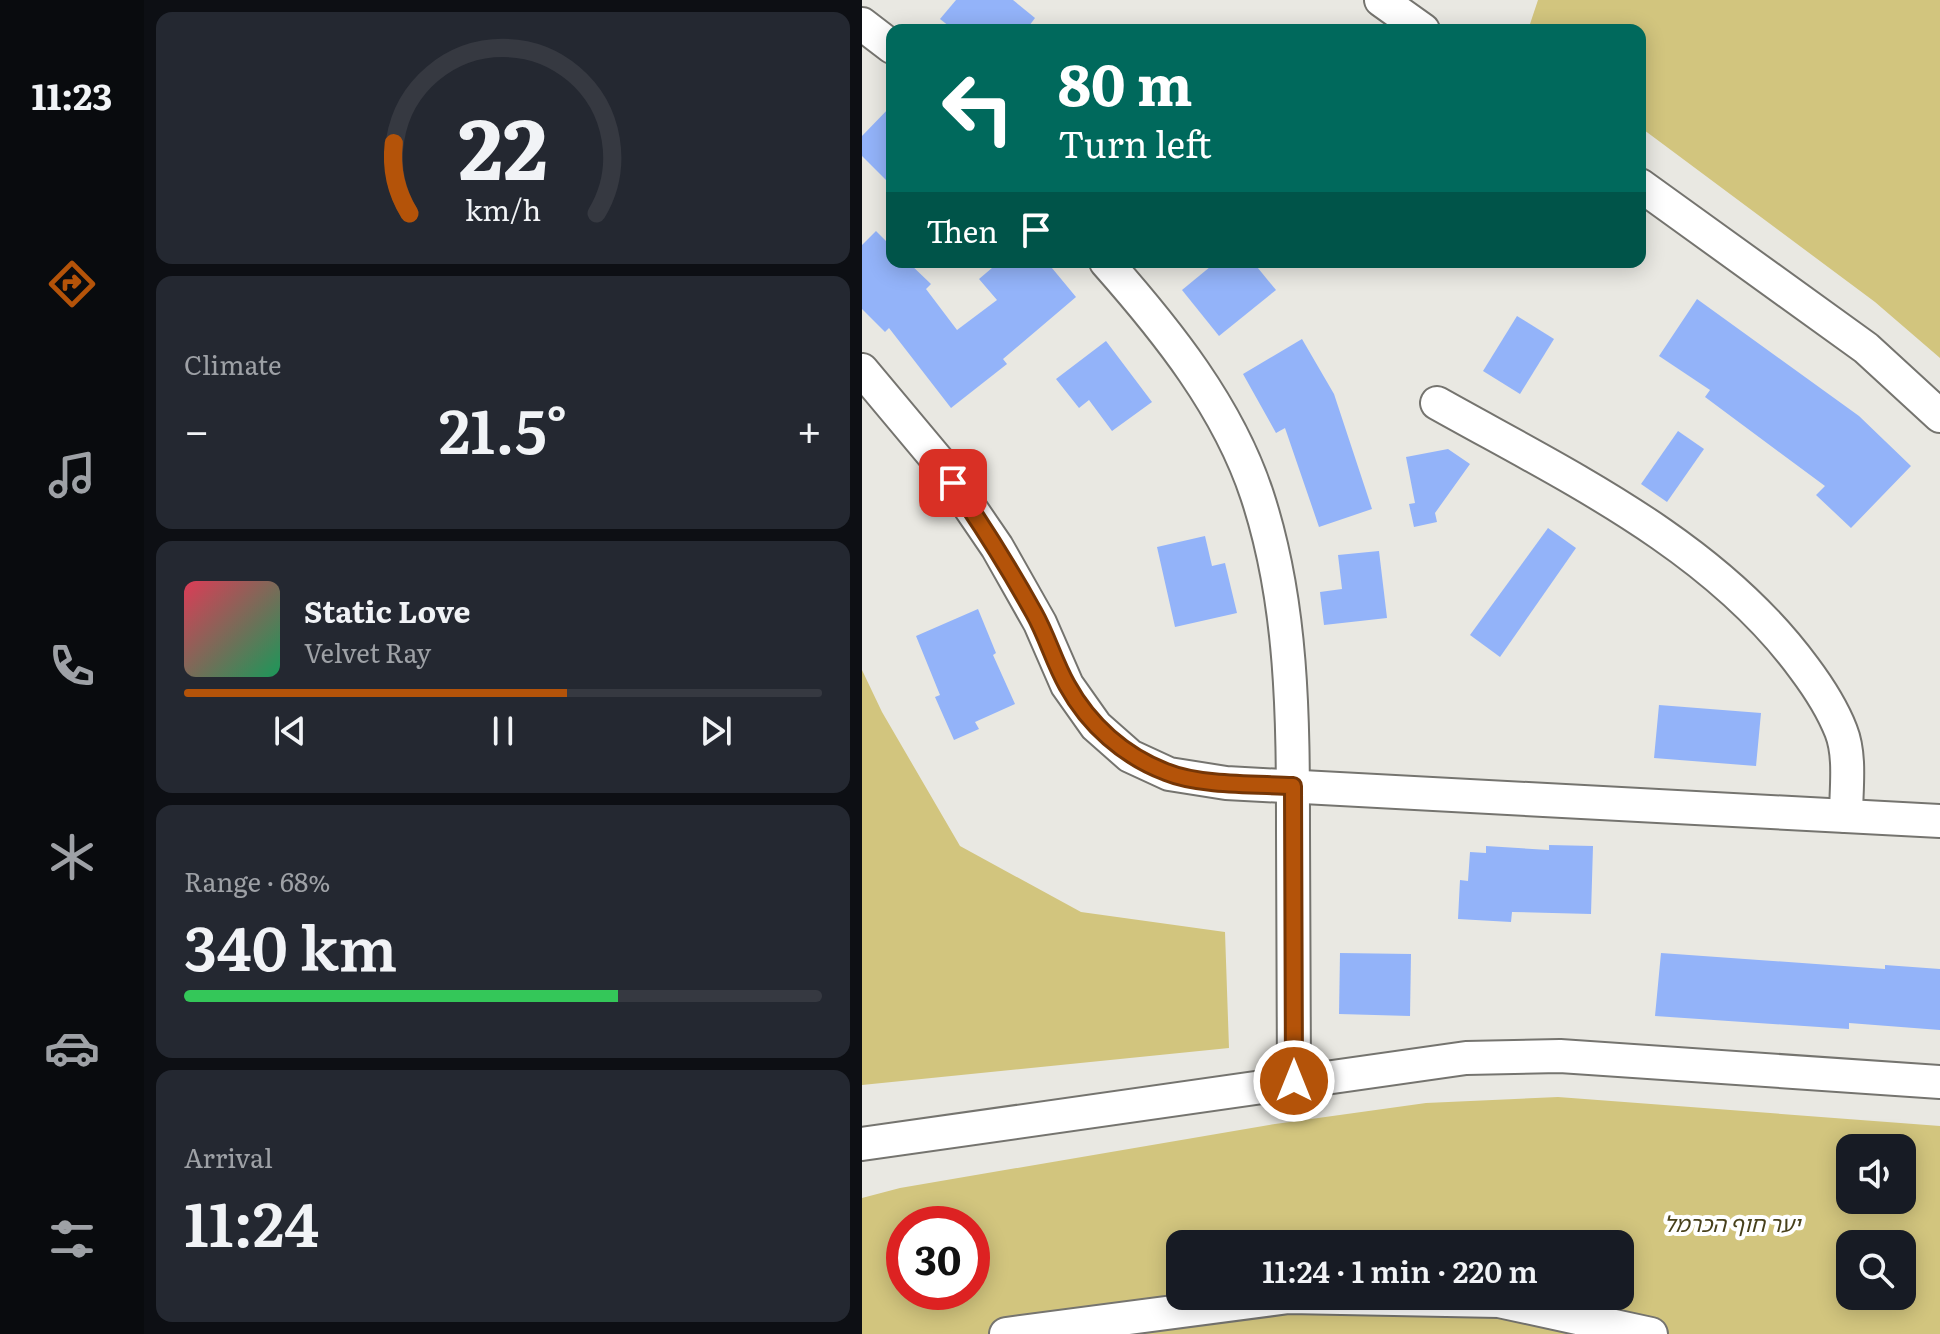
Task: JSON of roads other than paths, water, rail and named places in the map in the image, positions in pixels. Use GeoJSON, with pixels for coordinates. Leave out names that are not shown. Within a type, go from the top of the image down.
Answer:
{"type":"FeatureCollection","features":[{"type":"Feature","properties":{"kind":"street"},"geometry":{"type":"LineString","coordinates":[[1382,0],[1415,24]]}},
{"type":"Feature","properties":{"kind":"street"},"geometry":{"type":"LineString","coordinates":[[862,24],[886,42]]}},
{"type":"Feature","properties":{"kind":"street"},"geometry":{"type":"LineString","coordinates":[[1646,189],[1866,348],[1940,416]]}},
{"type":"Feature","properties":{"kind":"street"},"geometry":{"type":"LineString","coordinates":[[1111,268],[1187,362],[1221,415],[1256,493],[1279,574],[1290,655],[1294,1081]]}},
{"type":"Feature","properties":{"kind":"street"},"geometry":{"type":"LineString","coordinates":[[862,370],[939,462],[997,547],[1040,623],[1067,685],[1096,726],[1130,756],[1169,774],[1226,783],[1940,821]]}},
{"type":"Feature","properties":{"kind":"street"},"geometry":{"type":"LineString","coordinates":[[1437,403],[1605,497],[1700,563],[1753,608],[1788,647],[1825,697],[1842,734],[1847,776],[1846,816]]}},
{"type":"Feature","properties":{"kind":"street"},"geometry":{"type":"LineString","coordinates":[[862,1144],[1466,1058],[1560,1056],[1940,1082]]}},
{"type":"Feature","properties":{"kind":"street"},"geometry":{"type":"LineString","coordinates":[[1006,1334],[1289,1297],[1499,1301],[1651,1334]]}},
{"type":"Feature","properties":{"kind":"park label","name":"יער חוף הכרמל"},"geometry":{"type":"Point","coordinates":[1732,1222]}}]}
